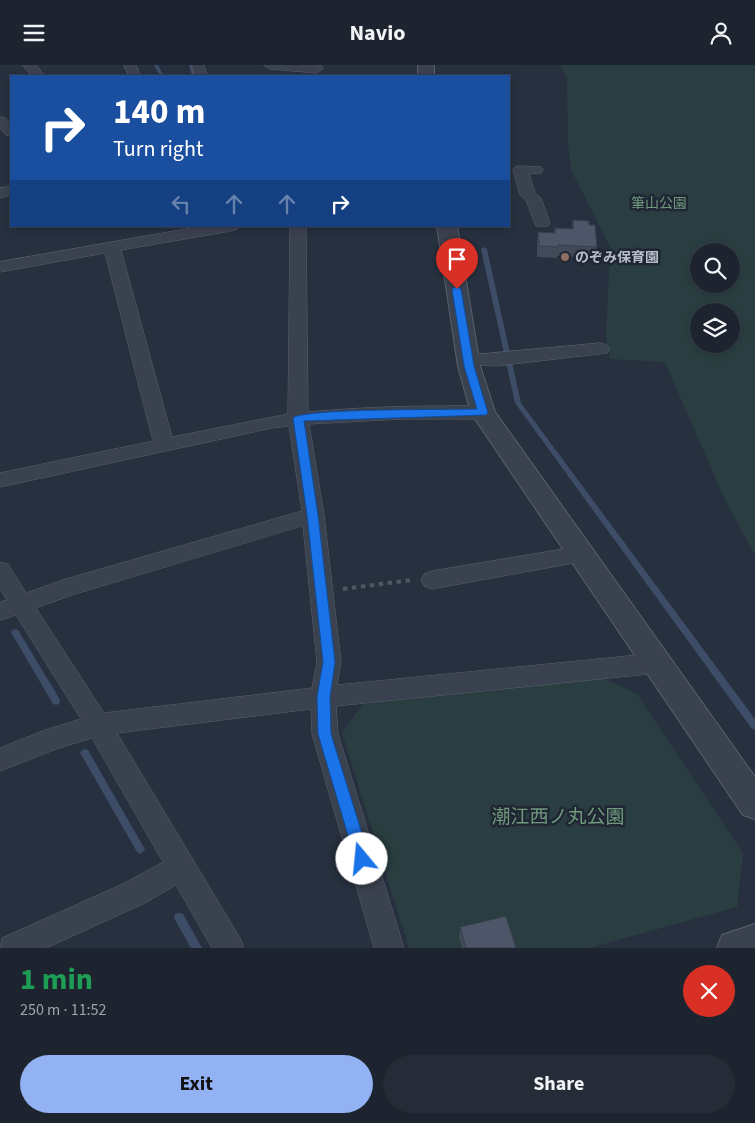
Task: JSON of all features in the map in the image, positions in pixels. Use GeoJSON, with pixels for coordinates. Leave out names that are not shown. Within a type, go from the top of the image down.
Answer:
{"type":"FeatureCollection","features":[{"type":"Feature","properties":{"kind":"street"},"geometry":{"type":"LineString","coordinates":[[28,65],[38,75]]}},
{"type":"Feature","properties":{"kind":"street"},"geometry":{"type":"LineString","coordinates":[[270,65],[297,70],[317,69]]}},
{"type":"Feature","properties":{"kind":"street"},"geometry":{"type":"LineString","coordinates":[[0,121],[10,132]]}},
{"type":"Feature","properties":{"kind":"street"},"geometry":{"type":"LineString","coordinates":[[536,170],[520,171],[527,193],[533,198],[542,223]]}},
{"type":"Feature","properties":{"kind":"street"},"geometry":{"type":"LineString","coordinates":[[510,194],[527,193]]}},
{"type":"Feature","properties":{"kind":"street"},"geometry":{"type":"LineString","coordinates":[[0,267],[226,227]]}},
{"type":"Feature","properties":{"kind":"street"},"geometry":{"type":"LineString","coordinates":[[298,227],[298,418],[313,515],[329,662],[323,697],[324,734],[389,948]]}},
{"type":"Feature","properties":{"kind":"street"},"geometry":{"type":"LineString","coordinates":[[447,227],[468,360],[483,413],[755,804]]}},
{"type":"Feature","properties":{"kind":"street"},"geometry":{"type":"LineString","coordinates":[[112,247],[164,445]]}},
{"type":"Feature","properties":{"kind":"street"},"geometry":{"type":"LineString","coordinates":[[468,360],[496,360],[601,349]]}},
{"type":"Feature","properties":{"kind":"street"},"geometry":{"type":"LineString","coordinates":[[0,480],[298,418],[326,415],[483,413]]}},
{"type":"Feature","properties":{"kind":"street"},"geometry":{"type":"LineString","coordinates":[[11,607],[313,515]]}},
{"type":"Feature","properties":{"kind":"street"},"geometry":{"type":"LineString","coordinates":[[432,580],[582,554]]}},
{"type":"Feature","properties":{"kind":"street"},"geometry":{"type":"LineString","coordinates":[[0,570],[11,607],[98,725],[229,948]]}},
{"type":"Feature","properties":{"kind":"street"},"geometry":{"type":"LineString","coordinates":[[0,760],[54,738],[98,725],[323,697],[658,663]]}},
{"type":"Feature","properties":{"kind":"street"},"geometry":{"type":"LineString","coordinates":[[13,948],[135,893],[180,867]]}},
{"type":"Feature","properties":{"kind":"street"},"geometry":{"type":"LineString","coordinates":[[735,948],[755,942]]}},
{"type":"Feature","properties":{"kind":"path"},"geometry":{"type":"LineString","coordinates":[[320,593],[425,578],[432,580]]}},
{"type":"Feature","properties":{"kind":"green space","name":"筆山公園"},"geometry":{"type":"Polygon","coordinates":[[[560,65],[755,65],[755,555],[725,500],[665,362],[610,359],[606,338],[610,246],[571,170],[568,144],[567,77],[560,65]]]}},
{"type":"Feature","properties":{"kind":"green space","name":"潮江西ノ丸公園"},"geometry":{"type":"Polygon","coordinates":[[[603,678],[637,694],[743,853],[737,907],[589,948],[409,948],[342,733],[363,704],[603,678]]]}},
{"type":"Feature","properties":{"kind":"building"},"geometry":{"type":"Polygon","coordinates":[[[573,220],[589,221],[589,225],[595,225],[597,247],[539,246],[538,232],[555,233],[555,228],[573,229],[573,220]]]}},
{"type":"Feature","properties":{"kind":"building"},"geometry":{"type":"Polygon","coordinates":[[[506,916],[516,948],[466,948],[460,927],[506,916]]]}},
{"type":"Feature","properties":{"kind":"waterway"},"geometry":{"type":"LineString","coordinates":[[156,65],[161,75]]}},
{"type":"Feature","properties":{"kind":"waterway"},"geometry":{"type":"LineString","coordinates":[[191,65],[194,75]]}},
{"type":"Feature","properties":{"kind":"waterway"},"geometry":{"type":"LineString","coordinates":[[484,249],[518,403],[755,726]]}},
{"type":"Feature","properties":{"kind":"waterway"},"geometry":{"type":"LineString","coordinates":[[15,632],[56,701]]}},
{"type":"Feature","properties":{"kind":"waterway"},"geometry":{"type":"LineString","coordinates":[[85,753],[140,849]]}},
{"type":"Feature","properties":{"kind":"waterway"},"geometry":{"type":"LineString","coordinates":[[179,918],[197,948]]}},
{"type":"Feature","properties":{"kind":"place","name":"のぞみ保育園"},"geometry":{"type":"Point","coordinates":[565,257]}},
{"type":"Feature","properties":{"kind":"route"},"geometry":{"type":"LineString","coordinates":[[362,859],[324,734],[323,697],[329,662],[313,515],[298,418],[326,415],[483,413],[469,366],[457,289]]}}]}
